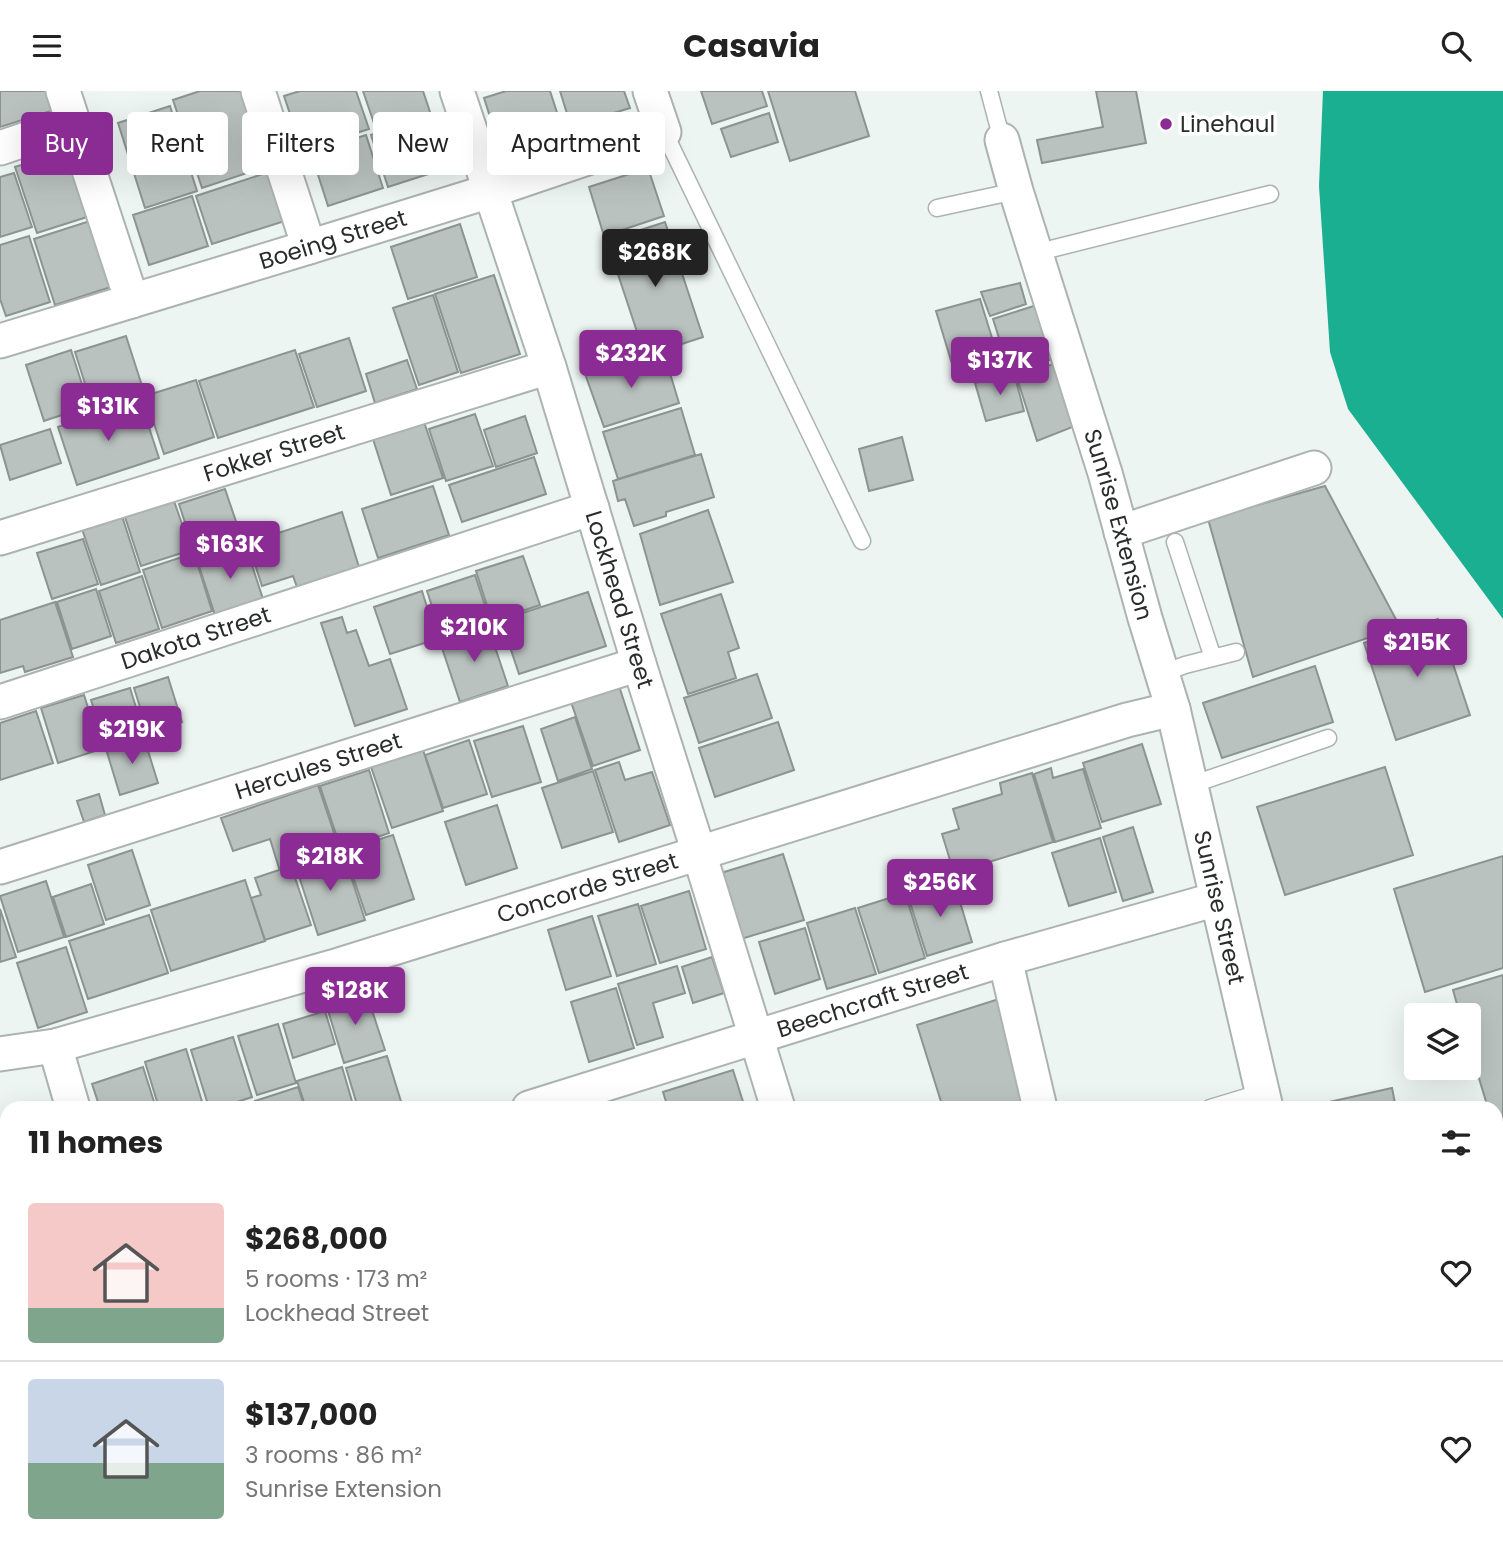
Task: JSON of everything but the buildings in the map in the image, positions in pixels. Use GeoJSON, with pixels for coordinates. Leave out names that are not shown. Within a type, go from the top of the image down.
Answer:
{"type":"FeatureCollection","features":[{"type":"Feature","properties":{"kind":"street"},"geometry":{"type":"LineString","coordinates":[[63,91],[70,112]]}},
{"type":"Feature","properties":{"kind":"street"},"geometry":{"type":"LineString","coordinates":[[258,91],[309,247]]}},
{"type":"Feature","properties":{"kind":"street","name":"Lockhead Street"},"geometry":{"type":"LineString","coordinates":[[457,91],[549,367],[776,1101]]}},
{"type":"Feature","properties":{"kind":"street"},"geometry":{"type":"LineString","coordinates":[[650,91],[657,112]]}},
{"type":"Feature","properties":{"kind":"street","name":"Sunrise Extension"},"geometry":{"type":"LineString","coordinates":[[1002,139],[1105,473],[1173,709]]}},
{"type":"Feature","properties":{"kind":"street"},"geometry":{"type":"LineString","coordinates":[[0,148],[21,141]]}},
{"type":"Feature","properties":{"kind":"street"},"geometry":{"type":"LineString","coordinates":[[91,175],[132,301]]}},
{"type":"Feature","properties":{"kind":"street","name":"Boeing Street"},"geometry":{"type":"LineString","coordinates":[[0,341],[537,175]]}},
{"type":"Feature","properties":{"kind":"street","name":"Fokker Street"},"geometry":{"type":"LineString","coordinates":[[0,538],[549,367]]}},
{"type":"Feature","properties":{"kind":"street"},"geometry":{"type":"LineString","coordinates":[[1121,532],[1314,468]]}},
{"type":"Feature","properties":{"kind":"street","name":"Dakota Street"},"geometry":{"type":"LineString","coordinates":[[0,702],[592,508]]}},
{"type":"Feature","properties":{"kind":"street","name":"Hercules Street"},"geometry":{"type":"LineString","coordinates":[[0,867],[639,664]]}},
{"type":"Feature","properties":{"kind":"street","name":"Concorde Street"},"geometry":{"type":"LineString","coordinates":[[0,1054],[55,1046],[339,965],[1127,720],[1173,709]]}},
{"type":"Feature","properties":{"kind":"street","name":"Sunrise Street"},"geometry":{"type":"LineString","coordinates":[[1173,709],[1265,1100]]}},
{"type":"Feature","properties":{"kind":"street","name":"Beechcraft Street"},"geometry":{"type":"LineString","coordinates":[[551,1101],[1005,959],[1217,899]]}},
{"type":"Feature","properties":{"kind":"street"},"geometry":{"type":"LineString","coordinates":[[1005,959],[1038,1101]]}},
{"type":"Feature","properties":{"kind":"street"},"geometry":{"type":"LineString","coordinates":[[55,1046],[71,1101]]}},
{"type":"Feature","properties":{"kind":"lane"},"geometry":{"type":"LineString","coordinates":[[989,91],[1002,139]]}},
{"type":"Feature","properties":{"kind":"lane"},"geometry":{"type":"LineString","coordinates":[[665,134],[862,541]]}},
{"type":"Feature","properties":{"kind":"lane"},"geometry":{"type":"LineString","coordinates":[[937,208],[1016,191]]}},
{"type":"Feature","properties":{"kind":"lane"},"geometry":{"type":"LineString","coordinates":[[1035,253],[1270,194]]}},
{"type":"Feature","properties":{"kind":"lane"},"geometry":{"type":"LineString","coordinates":[[1175,542],[1213,658]]}},
{"type":"Feature","properties":{"kind":"lane"},"geometry":{"type":"LineString","coordinates":[[1163,673],[1236,652]]}},
{"type":"Feature","properties":{"kind":"lane"},"geometry":{"type":"LineString","coordinates":[[1191,785],[1328,738]]}},
{"type":"Feature","properties":{"kind":"shaded area"},"geometry":{"type":"Polygon","coordinates":[[[1323,91],[1503,91],[1503,619],[1348,409],[1330,352],[1319,186],[1323,91]]]}},
{"type":"Feature","properties":{"kind":"place","name":"Linehaul"},"geometry":{"type":"Point","coordinates":[1166,124]}}]}
